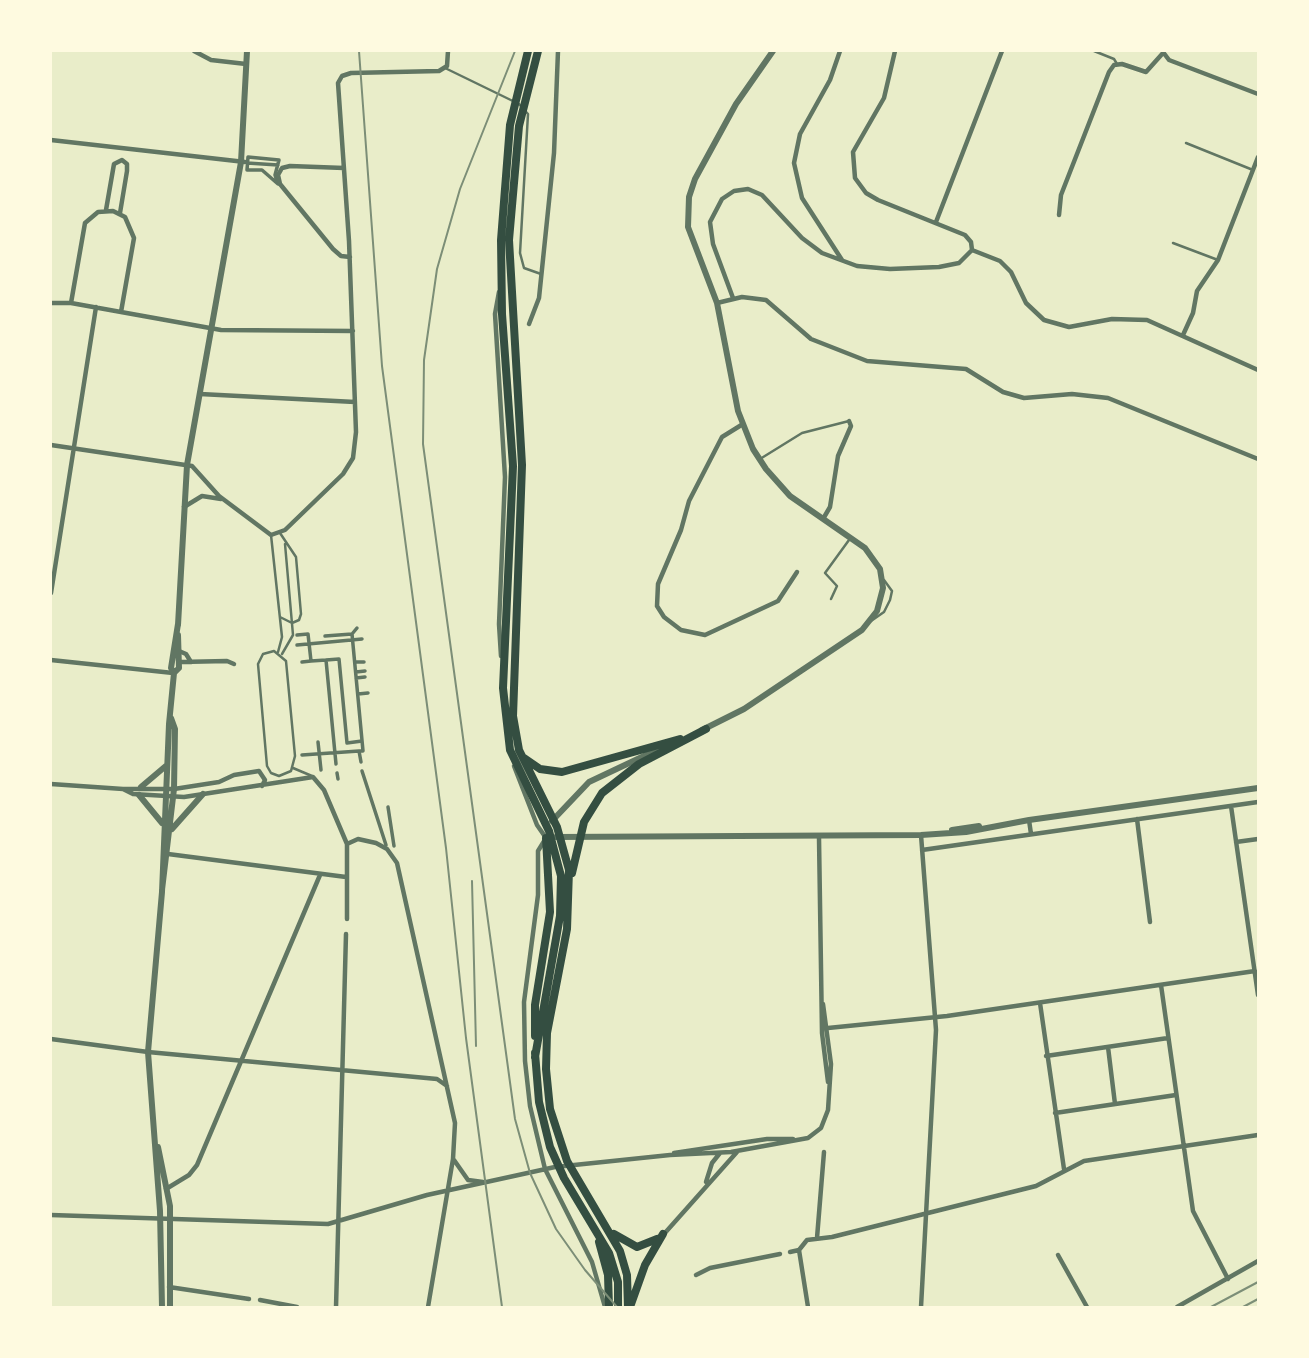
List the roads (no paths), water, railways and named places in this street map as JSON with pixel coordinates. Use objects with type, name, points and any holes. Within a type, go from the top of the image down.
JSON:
[{"type":"highway","points":[[528,51],[503,192],[501,284],[518,504],[503,688],[506,734],[513,760],[554,842],[561,888],[557,934],[535,1057]]},
{"type":"highway","points":[[523,84],[538,51]]},
{"type":"highway","points":[[517,116],[509,240],[518,504],[512,690],[515,733],[521,756],[559,834],[570,883]]},
{"type":"highway","points":[[629,1307],[627,1275],[620,1251],[574,1175],[562,1149],[546,1083],[547,1033],[567,929],[570,883],[584,822],[606,789],[639,764],[706,729]]},
{"type":"highway","points":[[521,756],[536,767],[548,771],[582,767],[680,739]]},
{"type":"highway","points":[[546,838],[550,912],[535,1005],[535,1057],[539,1102],[550,1147],[564,1178],[594,1226],[617,1273],[618,1307]]},
{"type":"highway","points":[[594,1226],[607,1268],[607,1307]]},
{"type":"highway","points":[[609,1229],[630,1245],[650,1244],[663,1234]]},
{"type":"highway","points":[[629,1307],[642,1271],[663,1234]]},
{"type":"street","points":[[194,51],[211,61],[246,64]]},
{"type":"street","points":[[162,892],[170,716],[174,673],[180,662],[178,624],[187,465],[243,162],[247,51]]},
{"type":"street","points":[[51,445],[195,468],[224,500],[271,535],[280,533],[349,467],[355,446],[353,331],[337,89],[342,76],[351,73],[442,70],[448,51]]},
{"type":"street","points":[[529,324],[536,311],[554,153],[558,51]]},
{"type":"street","points":[[607,1307],[592,1262],[545,1169],[530,1106],[524,1021],[528,964],[538,895],[538,852],[561,809],[589,782],[744,709],[871,621],[882,600],[882,578],[874,558],[852,538],[790,496],[759,459],[743,424],[717,303],[692,242],[687,214],[690,197],[719,133],[773,51]]},
{"type":"street","points":[[840,51],[830,79],[800,134],[794,163],[802,198],[838,249],[842,261]]},
{"type":"street","points":[[895,51],[884,98],[853,152],[852,170],[859,186],[866,193],[965,235],[971,242],[972,250]]},
{"type":"street","points":[[936,222],[1002,51]]},
{"type":"street","points":[[1059,215],[1061,195],[1109,72],[1117,64],[1146,72],[1163,52],[1169,60],[1258,93]]},
{"type":"street","points":[[51,140],[257,164],[344,168]]},
{"type":"street","points":[[248,157],[279,160],[275,178],[278,184],[262,170],[247,170],[248,157]]},
{"type":"street","points":[[1183,335],[1202,281],[1218,260],[1258,158]]},
{"type":"street","points":[[106,211],[114,164],[122,160],[127,164],[127,171],[120,213]]},
{"type":"street","points":[[257,164],[275,178],[339,255],[350,257]]},
{"type":"street","points":[[280,184],[279,171],[290,166]]},
{"type":"street","points":[[733,298],[713,244],[710,222],[722,199],[734,191],[748,189],[762,195],[802,238],[822,253],[842,261],[890,269],[939,267],[959,263],[972,250]]},
{"type":"street","points":[[71,303],[85,223],[90,216],[106,211],[120,213],[130,223],[134,238],[121,312]]},
{"type":"street","points":[[972,250],[1000,261],[1011,272],[1026,303],[1044,320],[1069,327],[1112,318],[1147,320],[1258,370]]},
{"type":"street","points":[[501,284],[495,314],[505,477],[499,624],[505,712],[511,759],[537,825],[546,838]]},
{"type":"street","points":[[717,303],[733,298],[766,300],[811,340],[840,353],[892,366],[966,369],[1003,392],[1024,398],[1072,394],[1108,398],[1258,459]]},
{"type":"street","points":[[51,303],[96,307],[211,329],[353,331]]},
{"type":"street","points":[[51,593],[96,307]]},
{"type":"street","points":[[199,394],[355,402]]},
{"type":"street","points":[[823,519],[831,507],[837,460],[851,426],[849,421]]},
{"type":"street","points":[[743,424],[722,437],[689,501],[681,530],[658,584],[657,606],[664,617],[681,630],[705,635],[778,601],[797,572]]},
{"type":"street","points":[[184,507],[202,496],[224,500]]},
{"type":"street","points":[[174,673],[171,668],[178,624]]},
{"type":"street","points":[[302,755],[363,751],[362,715],[352,640],[352,634],[357,628]]},
{"type":"street","points":[[297,635],[308,634],[311,661]]},
{"type":"street","points":[[297,645],[352,634]]},
{"type":"street","points":[[326,638],[362,639]]},
{"type":"street","points":[[179,651],[186,654],[191,663]]},
{"type":"street","points":[[302,662],[339,659],[346,743],[362,741]]},
{"type":"street","points":[[51,660],[174,673]]},
{"type":"street","points":[[326,660],[324,673],[329,726],[336,764]]},
{"type":"street","points":[[180,662],[227,661],[234,664]]},
{"type":"street","points":[[355,662],[364,662]]},
{"type":"street","points":[[355,672],[365,671]]},
{"type":"street","points":[[356,678],[365,677]]},
{"type":"street","points":[[358,694],[368,693]]},
{"type":"street","points":[[162,1307],[156,1142],[148,1052],[174,793],[175,729],[170,716]]},
{"type":"street","points":[[318,742],[321,770]]},
{"type":"street","points":[[359,751],[361,762]]},
{"type":"street","points":[[140,791],[167,765]]},
{"type":"street","points":[[174,793],[219,782],[234,775],[259,771],[265,780],[262,786]]},
{"type":"street","points":[[362,771],[386,845]]},
{"type":"street","points":[[337,773],[338,779]]},
{"type":"street","points":[[51,784],[203,794],[313,777],[322,788],[347,844],[347,919]]},
{"type":"street","points":[[546,838],[819,838],[966,832],[988,826],[1258,788]]},
{"type":"street","points":[[140,791],[163,825]]},
{"type":"street","points":[[171,831],[203,794]]},
{"type":"street","points":[[922,850],[1258,802]]},
{"type":"street","points":[[1231,806],[1258,995]]},
{"type":"street","points":[[388,807],[394,846]]},
{"type":"street","points":[[561,809],[559,823],[563,836]]},
{"type":"street","points":[[1137,819],[1150,922]]},
{"type":"street","points":[[1028,820],[1031,834]]},
{"type":"street","points":[[384,834],[392,832]]},
{"type":"street","points":[[921,835],[935,1017],[936,1066],[921,1307]]},
{"type":"street","points":[[819,838],[822,1033],[829,1084]]},
{"type":"street","points":[[1236,842],[1258,839]]},
{"type":"street","points":[[347,844],[355,840],[372,841],[387,849],[399,868],[456,1130],[428,1307]]},
{"type":"street","points":[[168,854],[346,877]]},
{"type":"street","points":[[166,1189],[189,1175],[197,1165],[320,875]]},
{"type":"street","points":[[336,1307],[346,934]]},
{"type":"street","points":[[1249,937],[1258,936]]},
{"type":"street","points":[[822,1033],[828,1028],[1040,1003],[1255,971]]},
{"type":"street","points":[[1161,985],[1195,1218],[1228,1279]]},
{"type":"street","points":[[1040,1003],[1064,1169]]},
{"type":"street","points":[[670,1155],[717,1155],[737,1152],[811,1136],[823,1125],[828,1110],[829,1084],[828,1028],[823,1004]]},
{"type":"street","points":[[1046,1056],[1168,1038]]},
{"type":"street","points":[[51,1039],[148,1052],[439,1079],[447,1086]]},
{"type":"street","points":[[1108,1046],[1115,1104]]},
{"type":"street","points":[[1055,1113],[1176,1095]]},
{"type":"street","points":[[808,1307],[799,1250],[803,1243],[1036,1186],[1064,1169],[1084,1161],[1258,1136]]},
{"type":"street","points":[[51,1215],[324,1225],[448,1191],[545,1169],[670,1155],[777,1138],[800,1139]]},
{"type":"street","points":[[156,1142],[170,1219],[170,1307]]},
{"type":"street","points":[[704,1185],[717,1155],[729,1146]]},
{"type":"street","points":[[707,1149],[717,1155],[719,1163],[716,1174]]},
{"type":"street","points":[[663,1234],[704,1185],[737,1152]]},
{"type":"street","points":[[817,1238],[824,1152]]},
{"type":"street","points":[[693,1154],[705,1158],[711,1165]]},
{"type":"street","points":[[453,1159],[468,1180],[492,1182]]},
{"type":"street","points":[[790,1252],[799,1250]]},
{"type":"street","points":[[696,1275],[710,1268],[780,1254]]},
{"type":"street","points":[[1058,1255],[1087,1307]]},
{"type":"street","points":[[1177,1307],[1258,1261]]},
{"type":"street","points":[[169,1287],[249,1299]]},
{"type":"street","points":[[260,1300],[297,1307]]},
{"type":"lane","points":[[1094,51],[1114,59],[1117,64]]},
{"type":"lane","points":[[442,70],[513,100],[528,114],[520,253],[524,268],[541,274]]},
{"type":"lane","points":[[1185,144],[1253,170]]},
{"type":"lane","points":[[1173,243],[1218,260]]},
{"type":"lane","points":[[759,459],[779,444],[802,433],[849,421]]},
{"type":"lane","points":[[279,615],[285,622],[292,623],[299,620],[301,614],[296,557],[280,533]]},
{"type":"lane","points":[[271,535],[282,636],[280,653],[286,664],[293,768],[287,774],[275,775],[268,769],[258,659],[266,652],[280,653],[291,642],[292,623],[285,544]]},
{"type":"lane","points":[[831,599],[837,586],[825,573],[852,538]]},
{"type":"lane","points":[[293,768],[313,777]]},
{"type":"lane","points":[[259,771],[268,769]]},
{"type":"lane","points":[[271,785],[275,775]]},
{"type":"railway","points":[[359,51],[382,366],[446,848],[466,1038],[502,1307]]},
{"type":"railway","points":[[515,51],[460,189],[437,269],[424,360],[423,444],[515,1119],[530,1173],[556,1229],[585,1270],[617,1307]]},
{"type":"railway","points":[[472,881],[476,1046]]},
{"type":"railway","points":[[1211,1307],[1258,1282]]},
{"type":"railway","points":[[1243,1307],[1258,1299]]}]
